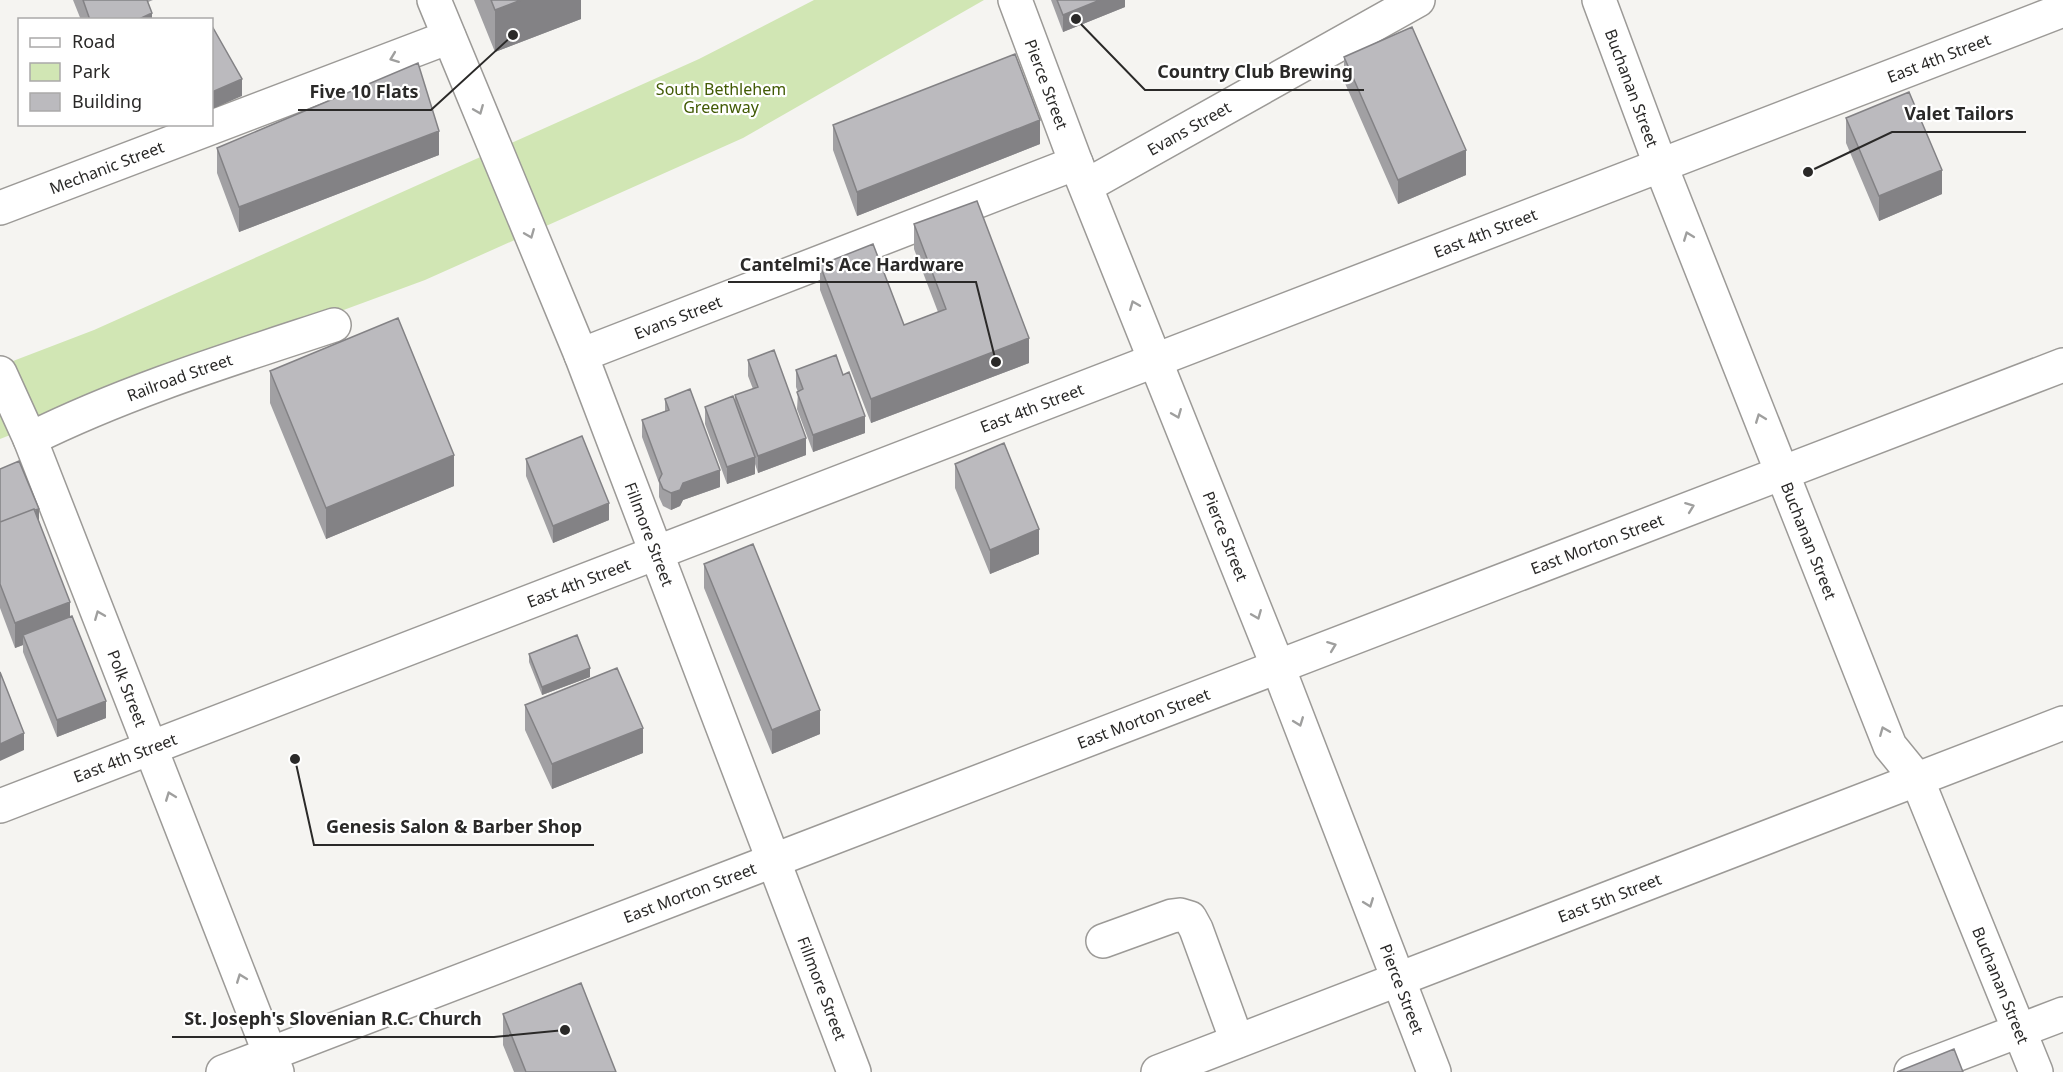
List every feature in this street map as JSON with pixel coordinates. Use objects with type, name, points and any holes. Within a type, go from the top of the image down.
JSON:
[{"type":"street","name":"Fillmore Street","points":[[434,0],[581,355],[854,1072]]},
{"type":"street","name":"Pierce Street","points":[[1015,0],[1081,174],[1278,667],[1434,1072]]},
{"type":"street","name":"Evans Street","points":[[581,355],[1081,174],[1418,0]]},
{"type":"street","name":"Buchanan Street","points":[[1599,0],[1660,164],[1890,746],[1917,779],[2036,1072]]},
{"type":"street","name":"East 4th Street","points":[[0,806],[2063,10]]},
{"type":"street","name":"Mechanic Street","points":[[0,208],[449,37]]},
{"type":"street","name":"Railroad Street","points":[[30,439],[77,416],[132,394],[334,325]]},
{"type":"street","name":"East Morton Street","points":[[223,1072],[273,1063],[773,860],[2063,365]]},
{"type":"street","name":"Polk Street","points":[[0,373],[30,439],[273,1063]]},
{"type":"street","name":"East 5th Street","points":[[1158,1072],[2063,723]]},
{"type":"street","points":[[1103,942],[1172,916],[1180,915],[1190,918],[1238,1041]]},
{"type":"street","points":[[1911,1072],[2063,1014]]},
{"type":"green space","name":"South Bethlehem Greenway","points":[[814,0],[984,0],[743,138],[425,280],[107,397],[0,439],[0,366],[94,330],[699,59]]},
{"type":"building","points":[[83,0],[147,0],[152,13],[141,18],[89,18]]},
{"type":"building","points":[[491,0],[521,0],[495,10]]},
{"type":"building","points":[[1057,0],[1100,0],[1063,15]]},
{"type":"building","points":[[1412,27],[1466,150],[1398,180],[1344,57]]},
{"type":"building","points":[[213,28],[242,79],[213,92]]},
{"type":"building","points":[[1015,54],[1040,120],[857,192],[833,125]]},
{"type":"building","points":[[418,63],[439,131],[239,207],[217,148]]},
{"type":"building","points":[[1909,92],[1942,170],[1879,196],[1846,118]]},
{"type":"building","points":[[977,201],[1029,338],[871,399],[820,265],[873,244],[904,325],[946,309],[914,224]]},
{"type":"building","points":[[398,318],[454,455],[326,508],[270,371]]},
{"type":"building","points":[[774,350],[806,438],[758,456],[735,395],[758,387],[748,360]]},
{"type":"building","points":[[836,355],[843,375],[849,372],[865,416],[813,435],[797,392],[803,389],[796,370]]},
{"type":"building","points":[[690,389],[720,470],[683,483],[680,490],[671,493],[663,489],[659,480],[662,474],[642,420],[669,410],[665,399]]},
{"type":"building","points":[[733,396],[755,457],[727,467],[705,407]]},
{"type":"building","points":[[582,436],[609,503],[553,526],[526,459]]},
{"type":"building","points":[[1004,443],[1039,529],[990,550],[955,464]]},
{"type":"building","points":[[19,461],[39,509],[0,522],[0,469]]},
{"type":"building","points":[[34,509],[70,602],[15,623],[0,584],[0,522]]},
{"type":"building","points":[[753,544],[820,710],[772,730],[704,564]]},
{"type":"building","points":[[72,616],[106,701],[57,720],[23,635]]},
{"type":"building","points":[[577,635],[590,668],[542,687],[529,654]]},
{"type":"building","points":[[617,668],[643,728],[552,764],[525,705]]},
{"type":"building","points":[[0,672],[24,733],[0,744]]},
{"type":"building","points":[[581,983],[616,1072],[526,1072],[503,1014]]},
{"type":"building","points":[[1954,1049],[1963,1072],[1897,1072]]},
{"type":"place","name":"Country Club Brewing","points":[[1076,19]]},
{"type":"place","name":"Five 10 Flats","points":[[513,35]]},
{"type":"place","name":"Valet Tailors","points":[[1808,172]]},
{"type":"place","name":"Cantelmi's Ace Hardware","points":[[996,362]]},
{"type":"place","name":"Genesis Salon & Barber Shop","points":[[295,759]]},
{"type":"place","name":"St. Joseph's Slovenian R.C. Church","points":[[565,1030]]}]
